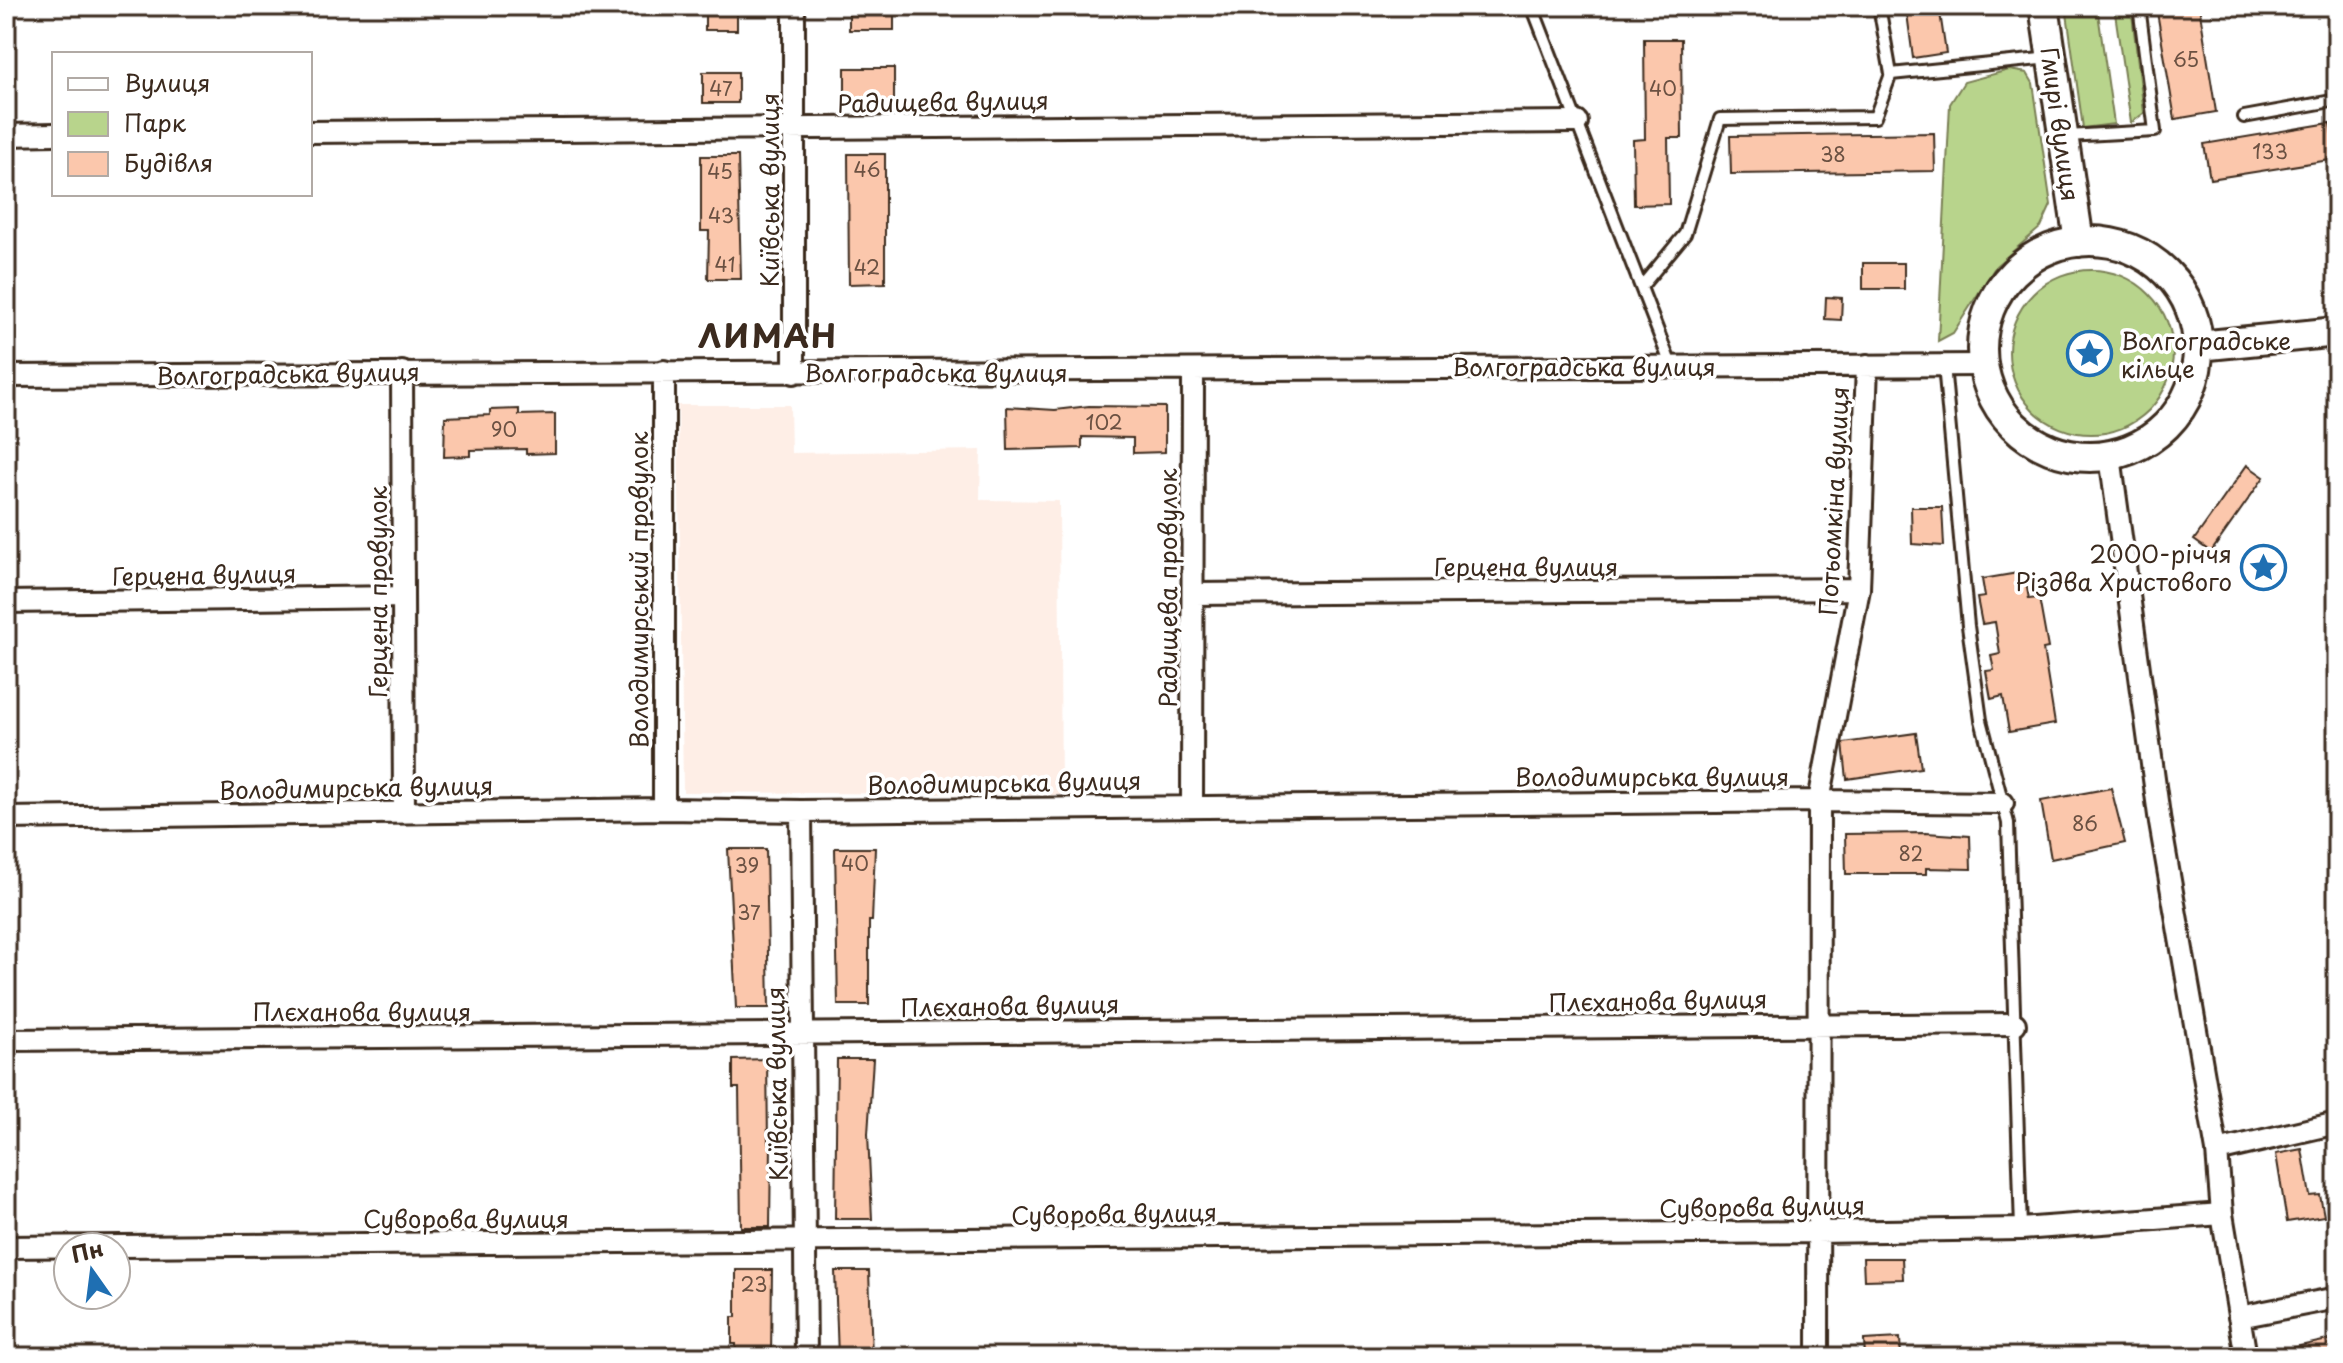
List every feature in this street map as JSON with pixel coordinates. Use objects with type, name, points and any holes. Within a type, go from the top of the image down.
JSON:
[{"type":"street","name":"Київська вулиця","points":[[794,6],[794,373]]},
{"type":"street","name":"Гмирі вулиця","points":[[2044,6],[2079,242]]},
{"type":"street","name":"Радищева вулиця","points":[[312,132],[1577,122]]},
{"type":"street","points":[[6,135],[52,134]]},
{"type":"street","points":[[2079,242],[2115,243],[2148,257],[2175,281],[2192,312],[2199,346],[2194,380],[2182,407],[2163,430],[2138,447],[2110,456],[2079,458],[2048,450],[2021,434],[2000,412],[1986,384],[1980,348],[1987,312],[1999,288],[2017,268],[2039,253],[2079,242]]},
{"type":"street","points":[[2199,346],[2337,332]]},
{"type":"street","name":"Потьомкіна вулиця","points":[[1818,1357],[1819,801],[1859,589],[1867,365]]},
{"type":"street","name":"Волгоградська вулиця","points":[[6,376],[1983,365]]},
{"type":"street","name":"Радищева провулок","points":[[1192,806],[1193,370]]},
{"type":"street","name":"Володимирський провулок","points":[[664,371],[664,809]]},
{"type":"street","name":"Герцена провулок","points":[[402,372],[404,811]]},
{"type":"street","points":[[2110,456],[2160,823],[2217,1151],[2222,1214],[2246,1357]]},
{"type":"street","name":"Герцена вулиця","points":[[1194,594],[1859,589]]},
{"type":"street","name":"Герцена вулиця","points":[[6,602],[402,597]]},
{"type":"street","name":"Володимирська вулиця","points":[[6,818],[664,809],[801,811],[1819,801],[2003,803]]},
{"type":"street","name":"Київська вулиця","points":[[801,811],[806,1357]]},
{"type":"street","name":"Плєханова вулиця","points":[[6,1040],[2015,1024]]},
{"type":"street","points":[[2217,1151],[2337,1123]]},
{"type":"street","name":"Суворова вулиця","points":[[6,1247],[2021,1229],[2222,1214]]},
{"type":"street","points":[[2239,1317],[2337,1298]]},
{"type":"lane","points":[[1532,6],[1671,365]]},
{"type":"lane","points":[[1641,287],[1685,234],[1720,119],[1875,117],[1891,74],[1879,6]]},
{"type":"lane","points":[[2063,136],[2155,131],[2139,6]]},
{"type":"lane","points":[[1891,74],[2052,58]]},
{"type":"lane","points":[[2244,117],[2337,100]]},
{"type":"lane","points":[[1944,365],[1968,626],[1981,720],[2008,823],[2021,1229]]},
{"type":"shaded area","points":[[678,405],[790,405],[791,453],[981,450],[980,500],[1059,501],[1061,795],[683,792]]},
{"type":"green space","points":[[2066,6],[2097,6],[2114,124],[2083,128]]},
{"type":"green space","points":[[2114,6],[2131,6],[2144,113],[2131,123]]},
{"type":"green space","points":[[2009,70],[2027,73],[2033,83],[2051,205],[2041,227],[1996,266],[1953,333],[1938,341],[1950,104],[1964,82]]},
{"type":"green space","points":[[2091,270],[2123,276],[2149,294],[2167,320],[2173,352],[2167,384],[2149,410],[2123,428],[2091,434],[2059,428],[2033,410],[2015,384],[2009,352],[2015,320],[2033,294],[2059,276]]},
{"type":"building","points":[[705,6],[737,7],[737,30],[705,30]]},
{"type":"building","points":[[849,6],[894,6],[894,30],[849,30]]},
{"type":"building","points":[[1906,6],[1939,6],[1946,53],[1913,58]]},
{"type":"building","points":[[2156,6],[2199,6],[2216,112],[2175,119]]},
{"type":"building","points":[[1644,39],[1681,39],[1682,138],[1668,138],[1669,204],[1634,205],[1633,140],[1645,139]]},
{"type":"building","points":[[845,68],[894,68],[894,102],[845,102]]},
{"type":"building","points":[[703,72],[738,72],[738,103],[703,103]]},
{"type":"building","points":[[2330,123],[2336,159],[2210,179],[2204,144]]},
{"type":"building","points":[[1934,133],[1935,171],[1731,174],[1730,136]]},
{"type":"building","points":[[848,154],[885,154],[885,283],[849,284]]},
{"type":"building","points":[[701,156],[738,156],[741,279],[708,279],[709,231],[701,231]]},
{"type":"building","points":[[1863,263],[1904,263],[1904,289],[1863,289]]},
{"type":"building","points":[[1826,297],[1842,298],[1841,320],[1825,319]]},
{"type":"building","points":[[1089,406],[1165,407],[1165,452],[1133,453],[1133,438],[1082,437],[1082,448],[1008,450],[1007,407],[1055,410]]},
{"type":"building","points":[[519,409],[519,415],[555,414],[555,453],[526,454],[526,449],[470,450],[470,456],[444,457],[445,417],[490,415],[490,410]]},
{"type":"building","points":[[2247,465],[2264,477],[2211,552],[2194,540]]},
{"type":"building","points":[[1911,507],[1942,507],[1944,546],[1912,544]]},
{"type":"building","points":[[2024,572],[2029,599],[2039,598],[2048,648],[2043,649],[2055,724],[2009,732],[2003,696],[1991,699],[1986,671],[1994,670],[1991,656],[2000,654],[1995,622],[1982,624],[1977,598],[1985,597],[1982,579]]},
{"type":"building","points":[[1916,733],[1921,768],[1847,779],[1843,743]]},
{"type":"building","points":[[2111,788],[2125,843],[2051,859],[2041,801]]},
{"type":"building","points":[[1845,834],[1970,836],[1971,869],[1926,868],[1926,874],[1846,874]]},
{"type":"building","points":[[835,848],[875,848],[872,921],[869,921],[869,1005],[838,1005]]},
{"type":"building","points":[[728,849],[766,849],[769,1008],[736,1008]]},
{"type":"building","points":[[767,1059],[768,1143],[771,1143],[770,1227],[741,1227],[739,1088],[733,1088],[733,1060]]},
{"type":"building","points":[[837,1059],[873,1059],[868,1134],[872,1219],[835,1219]]},
{"type":"building","points":[[2302,1149],[2310,1196],[2320,1195],[2324,1216],[2287,1222],[2276,1154]]},
{"type":"building","points":[[1863,1258],[1902,1258],[1903,1279],[1864,1280]]},
{"type":"building","points":[[736,1270],[772,1270],[771,1357],[736,1357],[736,1344],[732,1344],[732,1317],[736,1317]]},
{"type":"building","points":[[835,1271],[869,1271],[872,1357],[838,1357]]},
{"type":"building","points":[[1900,1338],[1901,1357],[1865,1357],[1864,1340]]},
{"type":"building","points":[[2337,1338],[2337,1357],[2282,1357],[2281,1350]]},
{"type":"place","name":"Волгоградське кільце","points":[[2090,354]]},
{"type":"place","name":"2000-річчя Різдва Христового","points":[[2263,567]]},
{"type":"district","name":"ЛИМАН","points":[[768,335]]}]
